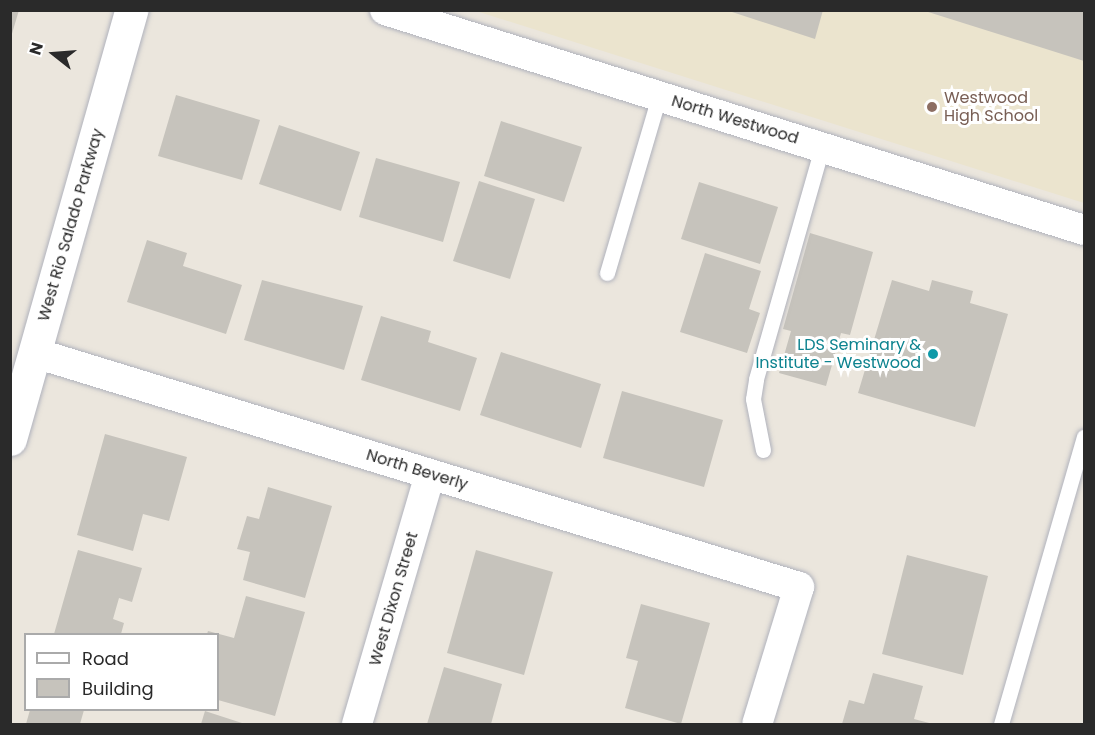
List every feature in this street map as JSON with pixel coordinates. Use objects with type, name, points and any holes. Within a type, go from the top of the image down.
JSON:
[{"type":"main road","name":"West Rio Salado Parkway","points":[[10,439],[131,10]]},
{"type":"street","name":"North Westwood","points":[[385,10],[1084,230]]},
{"type":"street","name":"North Beverly","points":[[35,353],[799,588],[757,724]]},
{"type":"street","name":"West Dixon Street","points":[[357,724],[430,474]]},
{"type":"lane","points":[[607,273],[659,96]]},
{"type":"lane","points":[[763,450],[753,399],[756,378],[822,147]]},
{"type":"lane","points":[[1001,724],[1084,437]]},
{"type":"shaded area","name":"Westwood High School","points":[[476,11],[1084,11],[1084,203]]},
{"type":"building","points":[[10,10],[19,10],[11,37],[10,37]]},
{"type":"building","points":[[726,10],[823,10],[815,39]]},
{"type":"building","points":[[1084,10],[1084,61],[925,11]]},
{"type":"building","points":[[176,95],[260,120],[242,180],[158,156]]},
{"type":"building","points":[[501,121],[582,147],[564,202],[484,176]]},
{"type":"building","points":[[279,125],[360,152],[341,211],[259,184]]},
{"type":"building","points":[[376,158],[460,182],[443,242],[359,217]]},
{"type":"building","points":[[479,181],[535,199],[510,279],[453,261]]},
{"type":"building","points":[[699,182],[778,207],[760,264],[681,239]]},
{"type":"building","points":[[810,233],[873,252],[850,335],[841,333],[826,386],[779,373],[791,331],[783,329]]},
{"type":"building","points":[[147,240],[187,253],[183,266],[242,285],[226,334],[127,302]]},
{"type":"building","points":[[705,253],[761,271],[749,309],[760,313],[747,353],[680,332]]},
{"type":"building","points":[[262,280],[363,306],[344,370],[244,340]]},
{"type":"building","name":"LDS Seminary & Institute - Westwood","points":[[892,280],[929,291],[932,280],[973,291],[970,303],[1008,314],[975,427],[858,393]]},
{"type":"building","points":[[381,316],[431,331],[428,342],[477,358],[460,411],[361,380]]},
{"type":"building","points":[[501,352],[601,384],[581,448],[480,415]]},
{"type":"building","points":[[622,391],[723,420],[704,487],[603,458]]},
{"type":"building","points":[[105,434],[187,457],[169,521],[143,514],[133,551],[77,535]]},
{"type":"building","points":[[268,487],[332,506],[305,598],[243,580],[250,552],[237,549],[247,516],[259,519]]},
{"type":"building","points":[[78,550],[142,568],[132,602],[119,598],[113,619],[124,623],[121,633],[54,633]]},
{"type":"building","points":[[476,550],[553,572],[524,675],[447,653]]},
{"type":"building","points":[[907,555],[988,576],[963,675],[882,654]]},
{"type":"building","points":[[246,596],[305,612],[275,716],[219,700],[219,634],[234,638]]},
{"type":"building","points":[[641,604],[710,623],[681,724],[625,708],[638,661],[626,658]]},
{"type":"building","points":[[444,667],[502,684],[491,724],[427,724]]},
{"type":"building","points":[[873,673],[923,686],[914,719],[933,724],[842,724],[849,700],[864,704]]},
{"type":"building","points":[[30,711],[84,711],[80,724],[26,724]]},
{"type":"building","points":[[205,711],[245,724],[201,724]]},
{"type":"place","name":"Westwood High School","points":[[932,107]]},
{"type":"place","name":"LDS Seminary & Institute - Westwood","points":[[933,354]]}]
